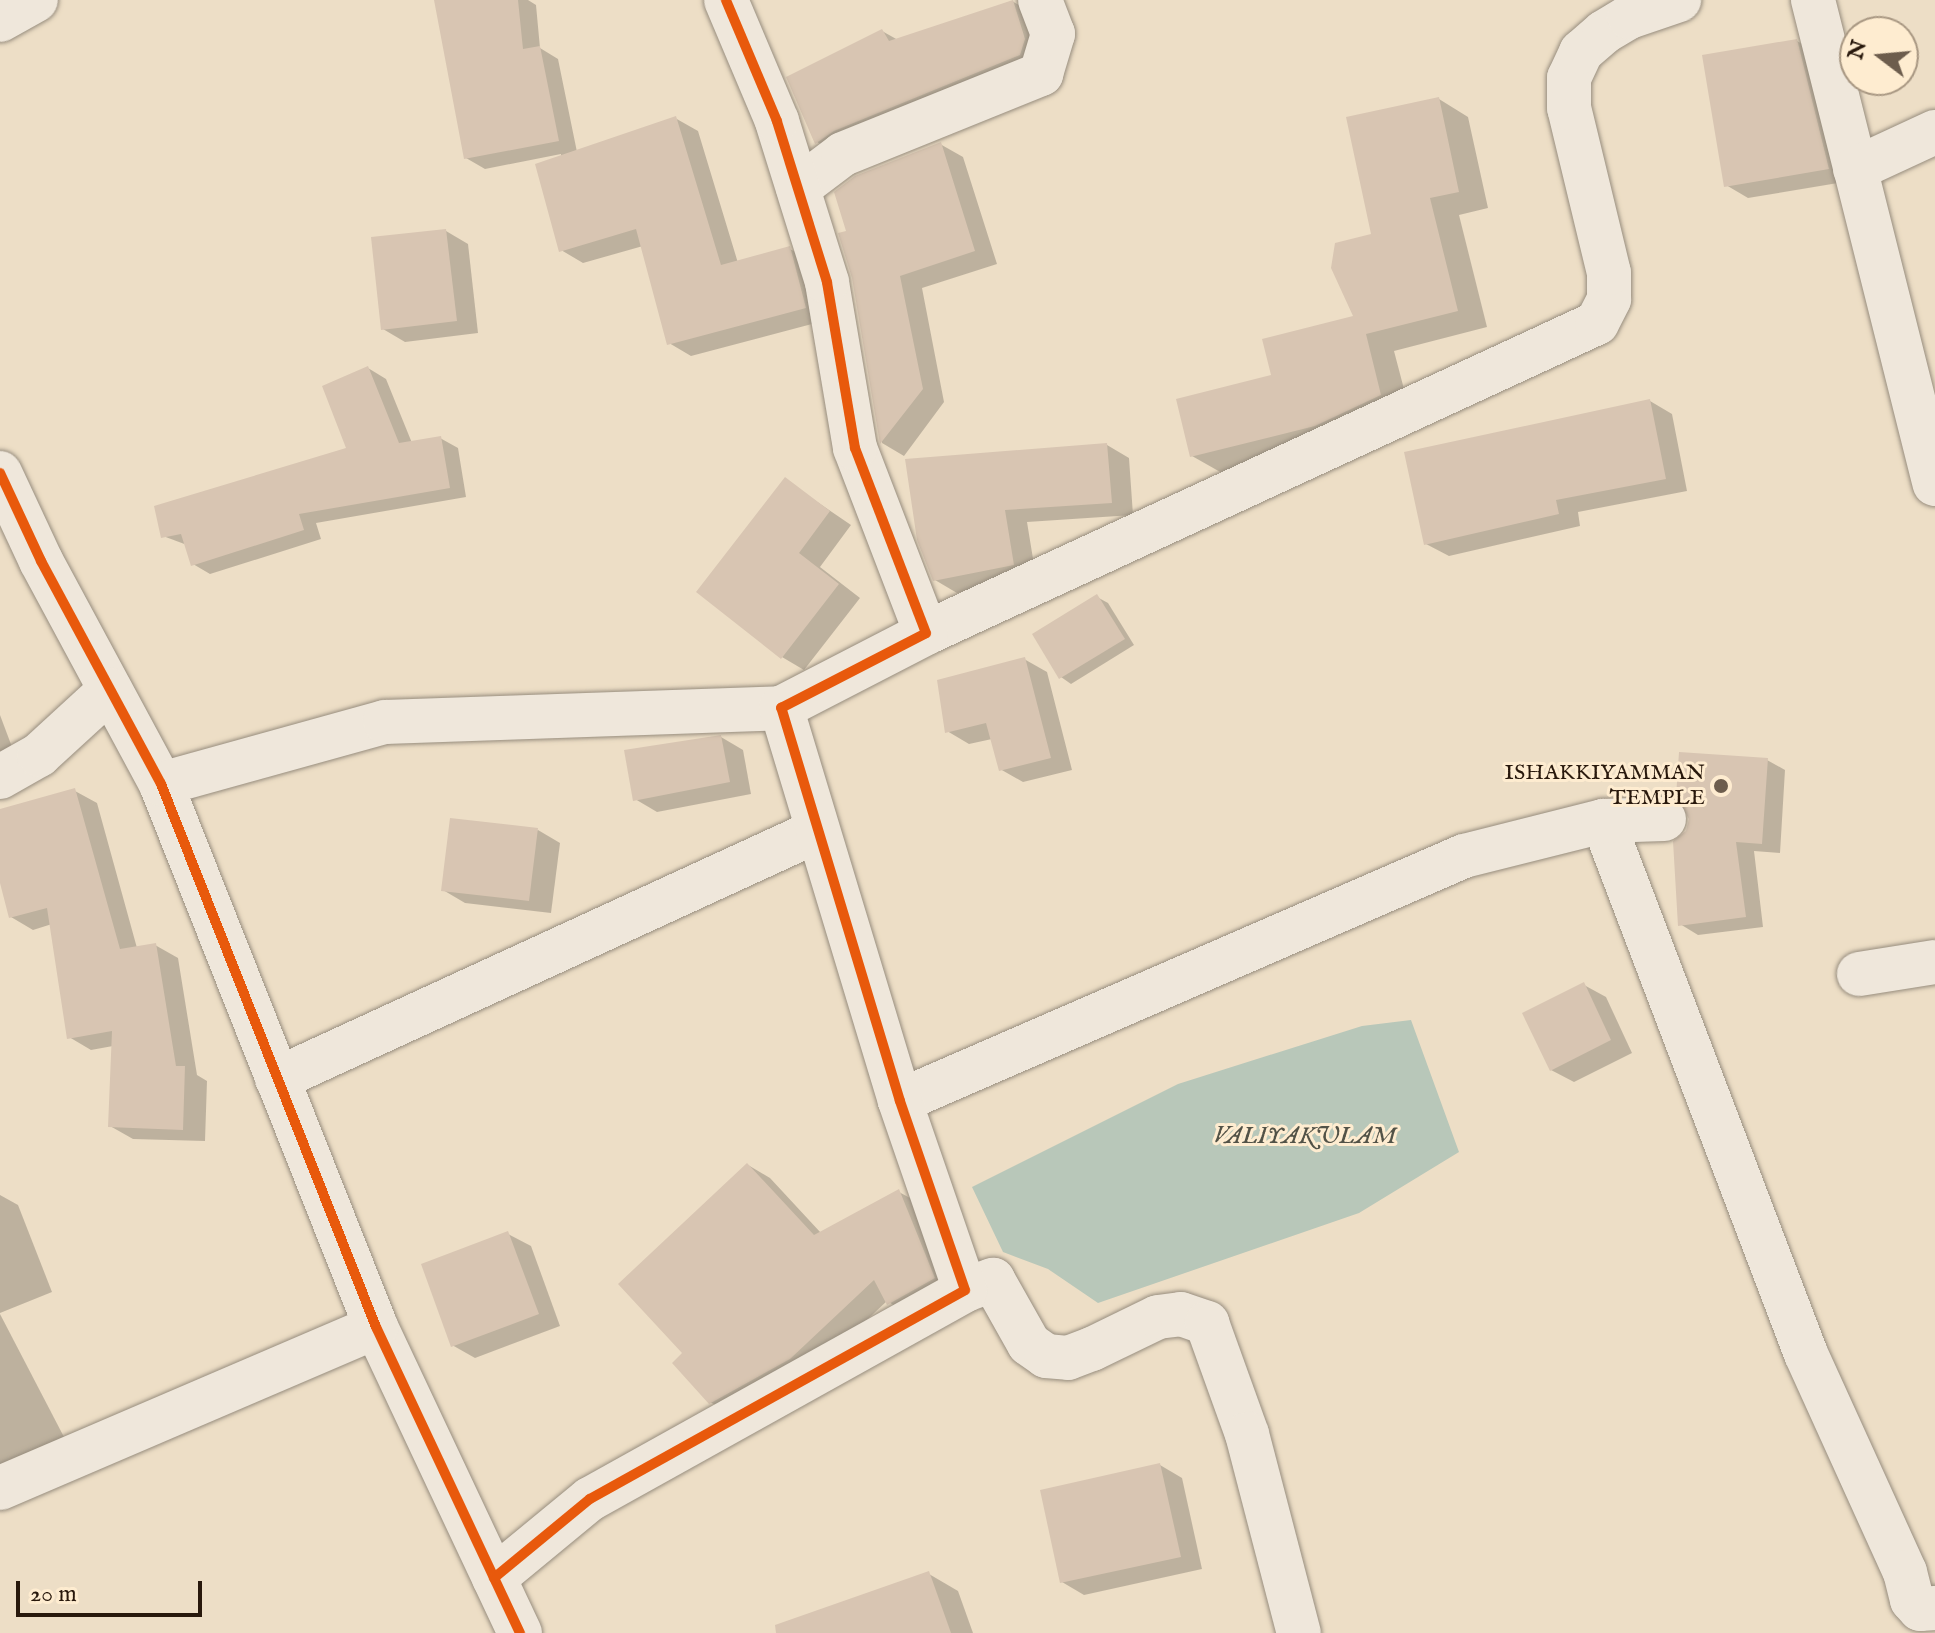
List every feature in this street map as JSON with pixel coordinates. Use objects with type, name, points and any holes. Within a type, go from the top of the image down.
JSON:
[{"type":"street","points":[[0,20],[36,0]]},
{"type":"street","points":[[726,0],[777,121],[827,282],[855,448],[926,633]]},
{"type":"street","points":[[798,188],[843,154],[1041,74],[1053,34],[1040,0]]},
{"type":"street","points":[[161,784],[385,722],[781,708],[926,633],[1597,323],[1609,299],[1609,273],[1569,108],[1569,78],[1581,52],[1604,32],[1629,17],[1679,0]]},
{"type":"street","points":[[1813,0],[1935,484]]},
{"type":"street","points":[[1855,169],[1935,132]]},
{"type":"street","points":[[0,473],[161,784],[376,1327],[520,1633]]},
{"type":"street","points":[[0,777],[39,755],[110,690]]},
{"type":"street","points":[[781,708],[900,1101],[965,1290]]},
{"type":"street","points":[[900,1101],[1464,856],[1603,821],[1664,819]]},
{"type":"street","points":[[1603,821],[1806,1354],[1905,1572],[1912,1600],[1920,1609],[1934,1612]]},
{"type":"street","points":[[277,1079],[817,831]]},
{"type":"street","points":[[1859,974],[1935,962]]},
{"type":"street","points":[[494,1578],[590,1499],[965,1290],[993,1280],[1029,1344],[1046,1356],[1080,1354],[1158,1317],[1181,1314],[1207,1323],[1247,1434],[1299,1633]]},
{"type":"street","points":[[0,1488],[376,1327]]},
{"type":"water","name":"VALIYAKULAM","points":[[1411,1020],[1459,1152],[1359,1213],[1098,1303],[1048,1269],[1003,1252],[972,1187],[1178,1084],[1362,1026]]},
{"type":"building","points":[[434,0],[518,0],[523,49],[540,46],[559,141],[464,159]]},
{"type":"building","points":[[1013,0],[1025,39],[1020,55],[834,131],[815,144],[786,77],[882,29],[889,41]]},
{"type":"building","points":[[1797,39],[1829,169],[1724,187],[1702,55]]},
{"type":"building","points":[[1439,97],[1459,192],[1430,198],[1458,311],[1366,334],[1381,395],[1315,426],[1190,457],[1176,399],[1271,375],[1262,339],[1353,316],[1331,268],[1335,243],[1371,234],[1346,117]]},
{"type":"building","points":[[676,116],[721,265],[790,246],[806,308],[667,345],[636,229],[559,252],[535,164]]},
{"type":"building","points":[[941,142],[975,251],[900,276],[923,389],[880,444],[852,278],[838,233],[846,231],[834,192],[855,176]]},
{"type":"building","points":[[446,229],[457,321],[381,330],[371,237]]},
{"type":"building","points":[[368,366],[399,443],[441,436],[450,488],[299,514],[304,530],[191,566],[181,534],[161,538],[154,506],[346,448],[322,386]]},
{"type":"building","points":[[1650,399],[1666,479],[1556,500],[1559,514],[1424,545],[1404,452]]},
{"type":"building","points":[[1107,443],[1112,503],[1005,510],[1014,565],[933,581],[917,540],[905,459]]},
{"type":"building","points":[[785,477],[830,511],[799,553],[839,584],[781,659],[696,592]]},
{"type":"building","points":[[1097,594],[1125,639],[1059,679],[1032,634]]},
{"type":"building","points":[[1025,657],[1051,758],[999,771],[986,723],[945,733],[937,680]]},
{"type":"building","points":[[721,735],[730,782],[633,801],[624,750]]},
{"type":"building","points":[[1679,752],[1768,758],[1762,844],[1736,842],[1746,917],[1678,926],[1673,841],[1686,831],[1689,819],[1676,797]]},
{"type":"building","points":[[75,788],[120,949],[156,943],[176,1066],[185,1066],[183,1130],[108,1127],[112,1031],[67,1039],[47,908],[9,918],[0,883],[0,809]]},
{"type":"building","points":[[450,818],[538,828],[529,901],[441,891]]},
{"type":"building","points":[[1584,982],[1611,1040],[1550,1071],[1522,1013]]},
{"type":"building","points":[[747,1163],[814,1235],[899,1189],[935,1278],[887,1305],[874,1280],[790,1359],[709,1404],[672,1363],[682,1353],[618,1284]]},
{"type":"building","points":[[508,1231],[539,1314],[451,1347],[421,1264]]},
{"type":"building","points":[[1160,1463],[1181,1557],[1060,1583],[1040,1490]]},
{"type":"building","points":[[929,1571],[951,1633],[776,1633],[775,1625]]},
{"type":"cycle path","points":[[494,1578],[590,1499],[965,1290],[900,1101],[781,708],[926,633],[855,448],[827,282],[777,121],[726,0]]},
{"type":"cycle path","points":[[0,473],[41,561],[161,784],[376,1327],[520,1633]]},
{"type":"place","name":"ISHAKKIYAMMAN TEMPLE","points":[[1721,786]]}]
